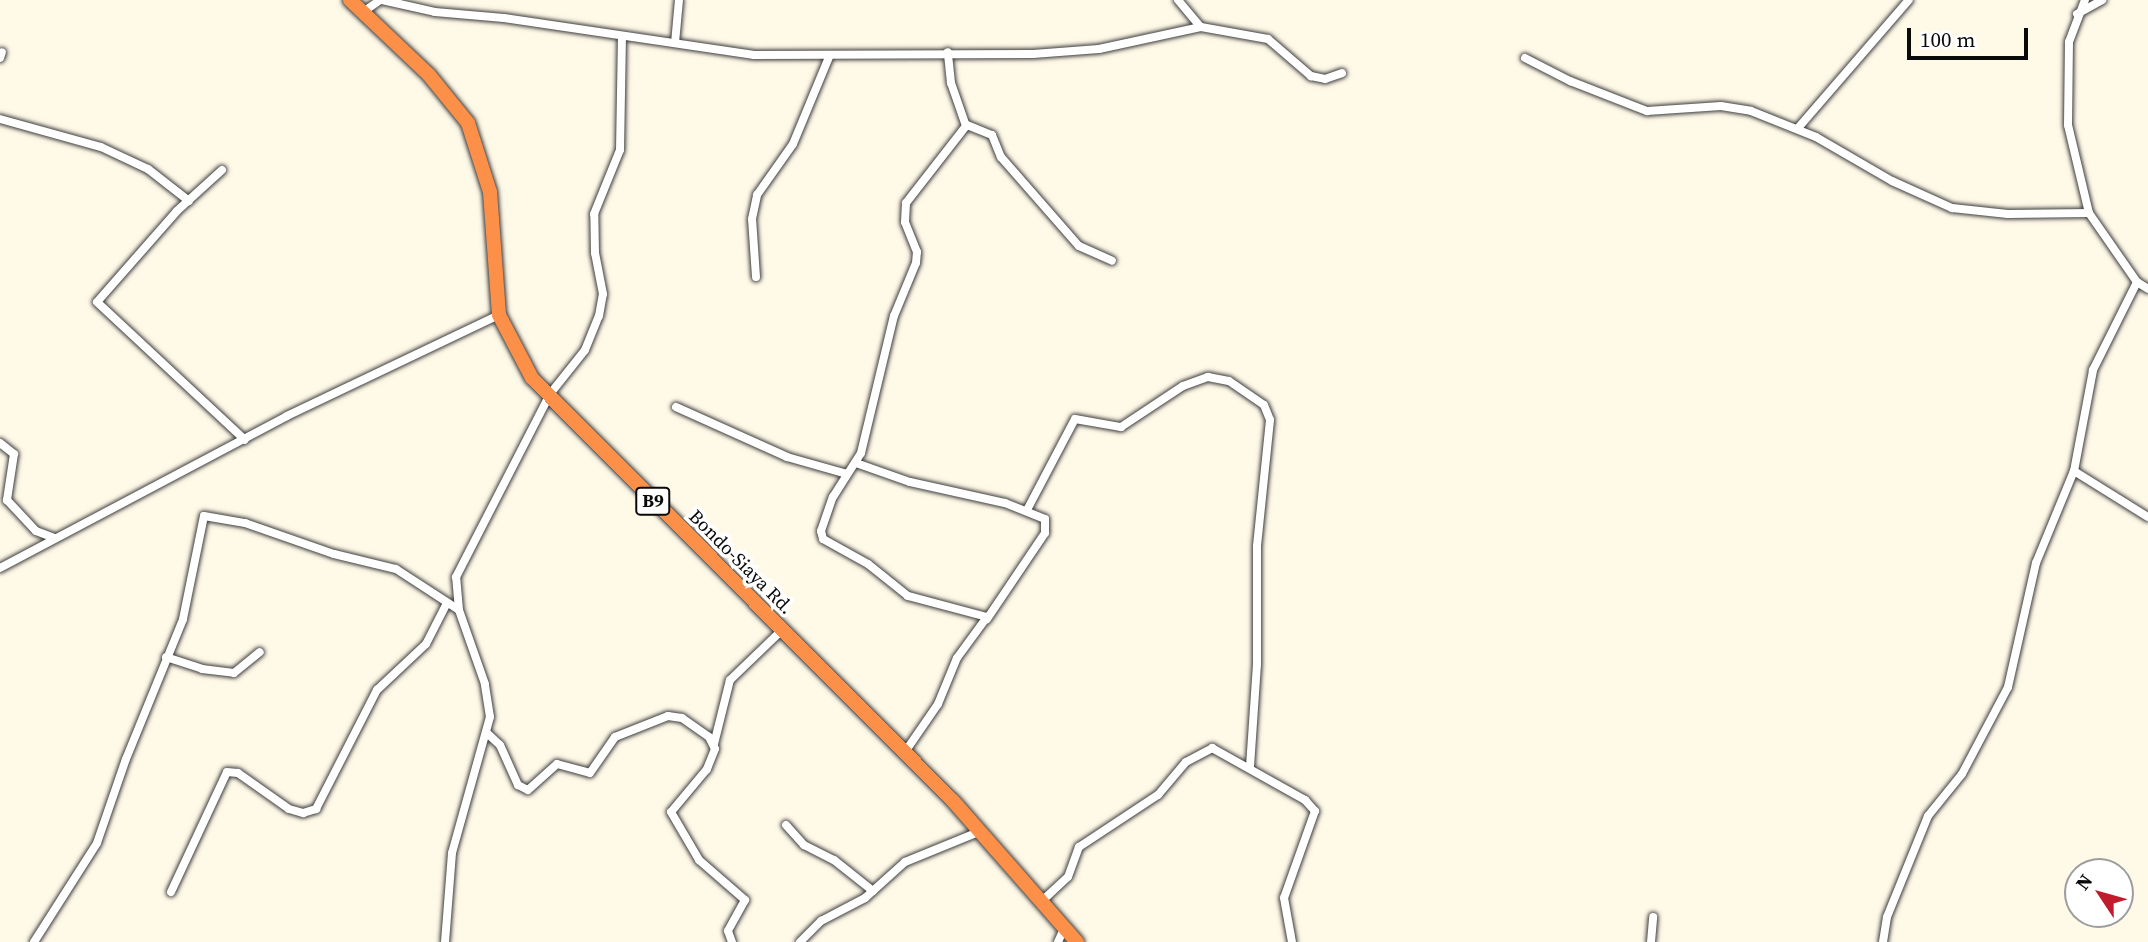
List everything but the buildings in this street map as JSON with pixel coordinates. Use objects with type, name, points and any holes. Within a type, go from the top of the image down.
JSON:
[{"type":"highway","name":"Bondo-Siaya Rd.","points":[[350,0],[453,100],[476,141],[490,192],[499,315],[521,364],[981,831],[1077,942]]},
{"type":"street","points":[[363,12],[381,0],[428,11],[504,18],[622,38],[675,43],[737,55],[829,57],[948,52],[1019,55],[1099,49],[1201,27],[1268,39],[1317,79],[1342,73]]},
{"type":"street","points":[[675,43],[678,0]]},
{"type":"street","points":[[1178,0],[1201,27]]},
{"type":"street","points":[[1798,128],[1909,0]]},
{"type":"street","points":[[2085,0],[2077,15],[2069,42],[2066,100],[2089,213],[2137,282],[2148,289]]},
{"type":"street","points":[[2077,15],[2102,0]]},
{"type":"street","points":[[445,942],[452,853],[488,734],[489,696],[459,610],[458,571],[550,394],[585,349],[603,302],[594,253],[594,214],[620,150],[622,38]]},
{"type":"street","points":[[948,52],[951,83],[967,125],[992,135],[1004,162],[1079,246],[1112,261]]},
{"type":"street","points":[[756,277],[752,219],[757,195],[793,144],[829,57]]},
{"type":"street","points":[[1525,58],[1570,81],[1647,111],[1721,106],[1798,128],[1892,181],[1952,208],[2008,214],[2089,213]]},
{"type":"street","points":[[0,119],[101,147],[148,169],[189,201]]},
{"type":"street","points":[[967,125],[906,203],[905,222],[918,257],[894,316],[856,463],[847,474],[825,516],[823,539],[868,564],[908,596],[978,612],[987,620]]},
{"type":"street","points":[[222,170],[189,201],[97,302],[245,440]]},
{"type":"street","points":[[1883,942],[1887,917],[1928,816],[1962,774],[2008,687],[2036,563],[2074,471],[2093,370],[2137,282]]},
{"type":"street","points":[[0,568],[245,440],[499,315]]},
{"type":"street","points":[[1027,510],[1075,419],[1121,427],[1183,386],[1208,377],[1228,380],[1264,405],[1270,421],[1258,524],[1250,768]]},
{"type":"street","points":[[676,407],[787,457],[847,474]]},
{"type":"street","points":[[0,443],[14,454],[7,500],[36,531],[54,538]]},
{"type":"street","points":[[856,463],[910,482],[1027,510],[1045,519],[1048,526],[987,620],[957,658],[938,704],[905,752]]},
{"type":"street","points":[[2074,471],[2148,517]]},
{"type":"street","points":[[34,942],[95,849],[166,657],[187,608],[195,574],[195,546],[206,514],[396,569],[459,610]]},
{"type":"street","points":[[172,892],[229,771],[289,810],[303,813],[316,809],[377,690],[426,644],[447,603]]},
{"type":"street","points":[[732,942],[728,931],[745,900],[699,860],[671,812],[706,769],[730,680],[782,630]]},
{"type":"street","points":[[166,657],[202,669],[234,673],[260,652]]},
{"type":"street","points":[[488,734],[500,746],[518,785],[527,790],[557,764],[590,773],[619,734],[668,716],[682,718],[714,744]]},
{"type":"street","points":[[1043,901],[1068,877],[1079,847],[1158,795],[1201,750],[1212,748],[1311,804],[1315,811],[1284,898],[1292,942]]},
{"type":"street","points":[[786,825],[804,845],[834,860],[873,891]]},
{"type":"street","points":[[800,942],[821,921],[873,891],[908,860],[981,831]]},
{"type":"street","points":[[1651,942],[1653,917]]},
{"type":"street","points":[[1058,942],[1065,926]]}]
